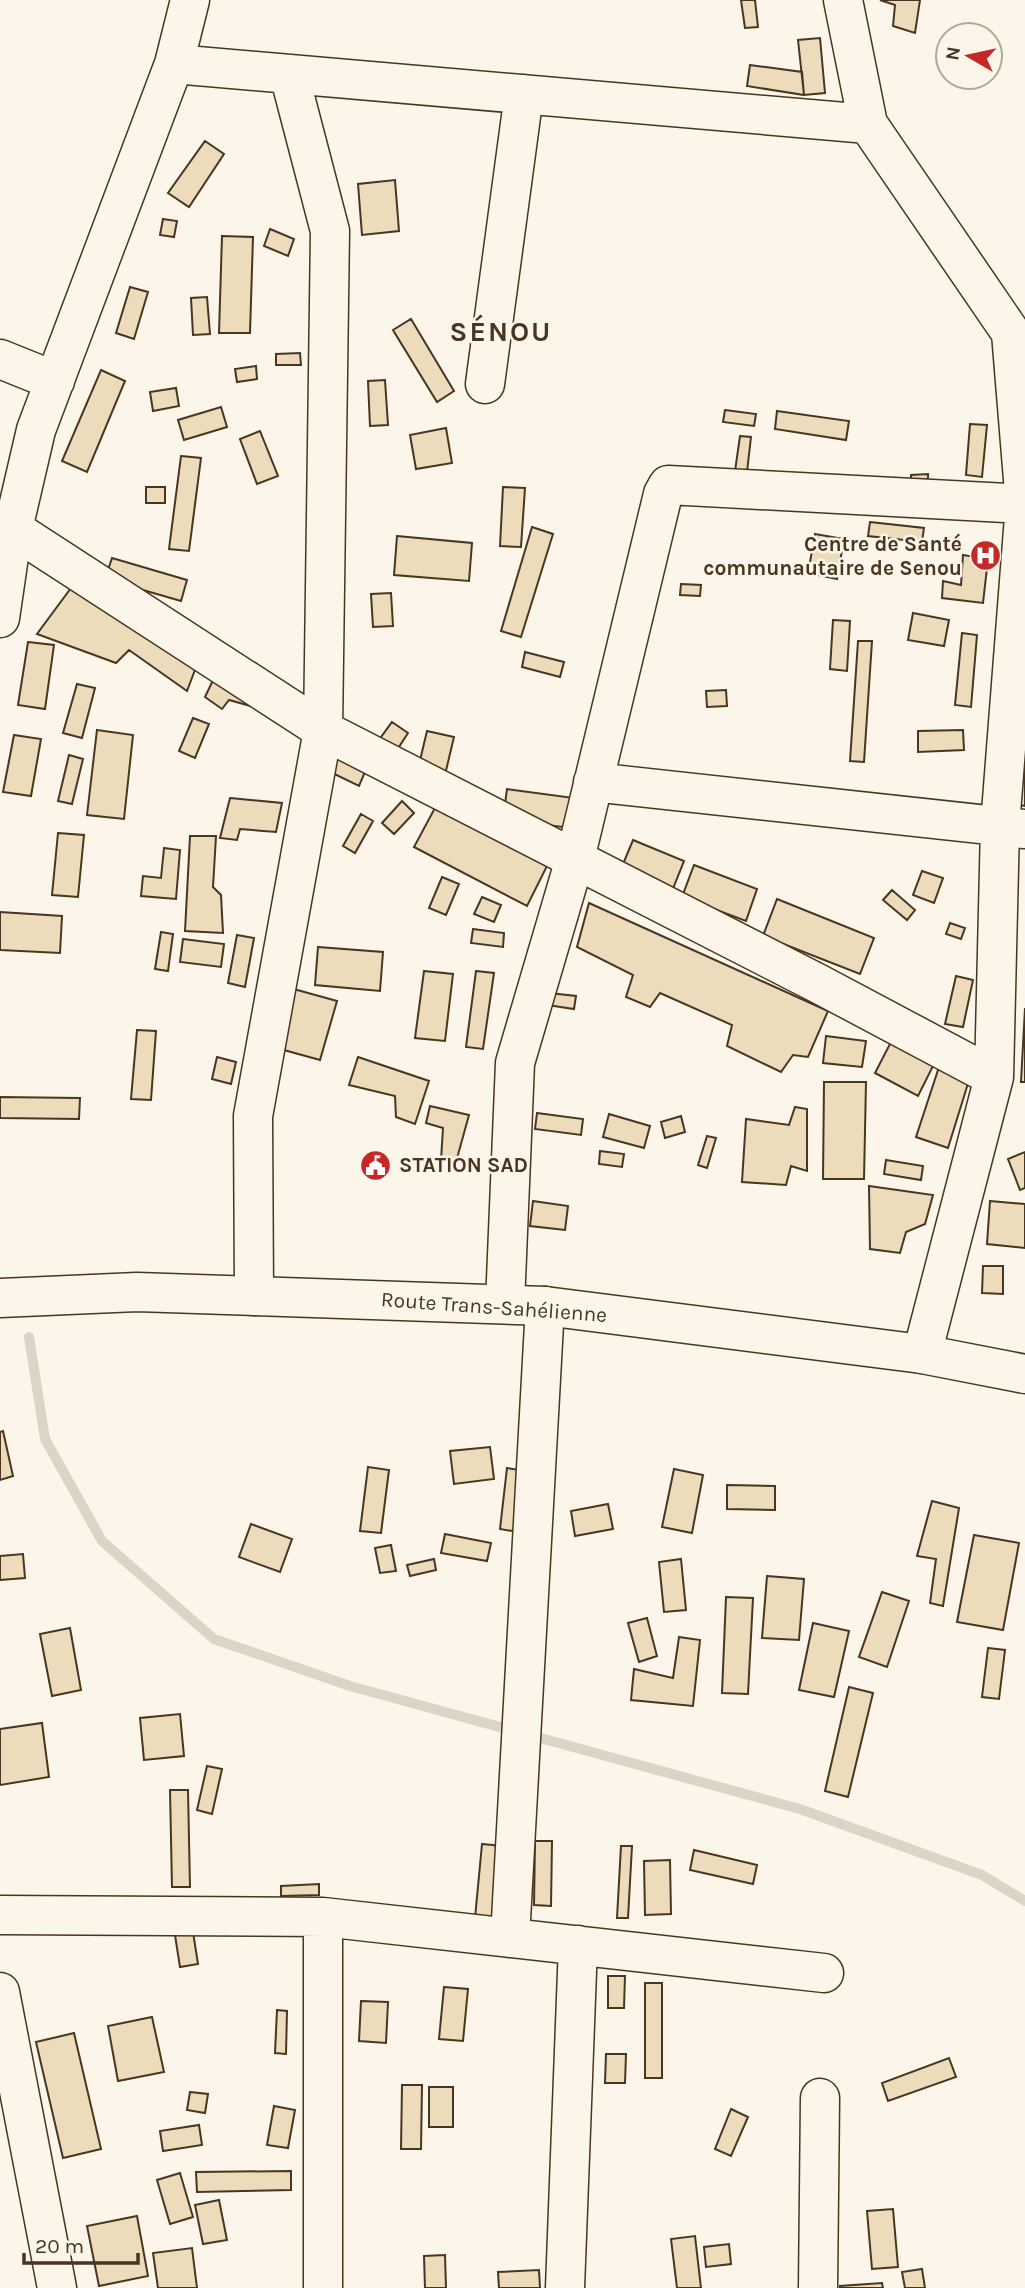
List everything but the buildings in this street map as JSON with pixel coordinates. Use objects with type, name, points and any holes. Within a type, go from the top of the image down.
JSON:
[{"type":"main road","points":[[0,618],[13,529],[36,430],[174,64],[190,0]]},
{"type":"main road","points":[[843,0],[868,124],[1011,333],[1025,504],[1013,827],[994,1077],[922,1354]]},
{"type":"main road","points":[[174,64],[868,124]]},
{"type":"main road","points":[[254,1296],[253,1116],[323,730],[330,231],[289,74]]},
{"type":"main road","points":[[485,384],[524,94]]},
{"type":"main road","points":[[0,359],[54,381]]},
{"type":"main road","points":[[505,1304],[516,1063],[575,859],[663,494],[668,485],[1025,504]]},
{"type":"main road","points":[[13,529],[323,730],[819,984],[994,1077]]},
{"type":"main road","points":[[593,782],[1013,827]]},
{"type":"main road","name":"Route Trans-Sahélienne","points":[[0,1298],[137,1292],[545,1306],[922,1354],[1025,1374]]},
{"type":"main road","points":[[510,1938],[545,1306]]},
{"type":"main road","points":[[0,1915],[323,1917],[824,1973]]},
{"type":"main road","points":[[323,1917],[323,2288]]},
{"type":"main road","points":[[565,2288],[578,1945]]},
{"type":"main road","points":[[0,1992],[57,2288]]},
{"type":"main road","points":[[818,2288],[820,2098]]},
{"type":"waterway","points":[[29,1337],[45,1439],[102,1541],[214,1639],[350,1686],[800,1809],[982,1875],[1025,1901]]},
{"type":"place","name":"Centre de Santé communautaire de Senou","points":[[985,556]]},
{"type":"place","name":"STATION SAD","points":[[376,1165]]},
{"type":"district","name":"SÉNOU","points":[[501,331]]}]
